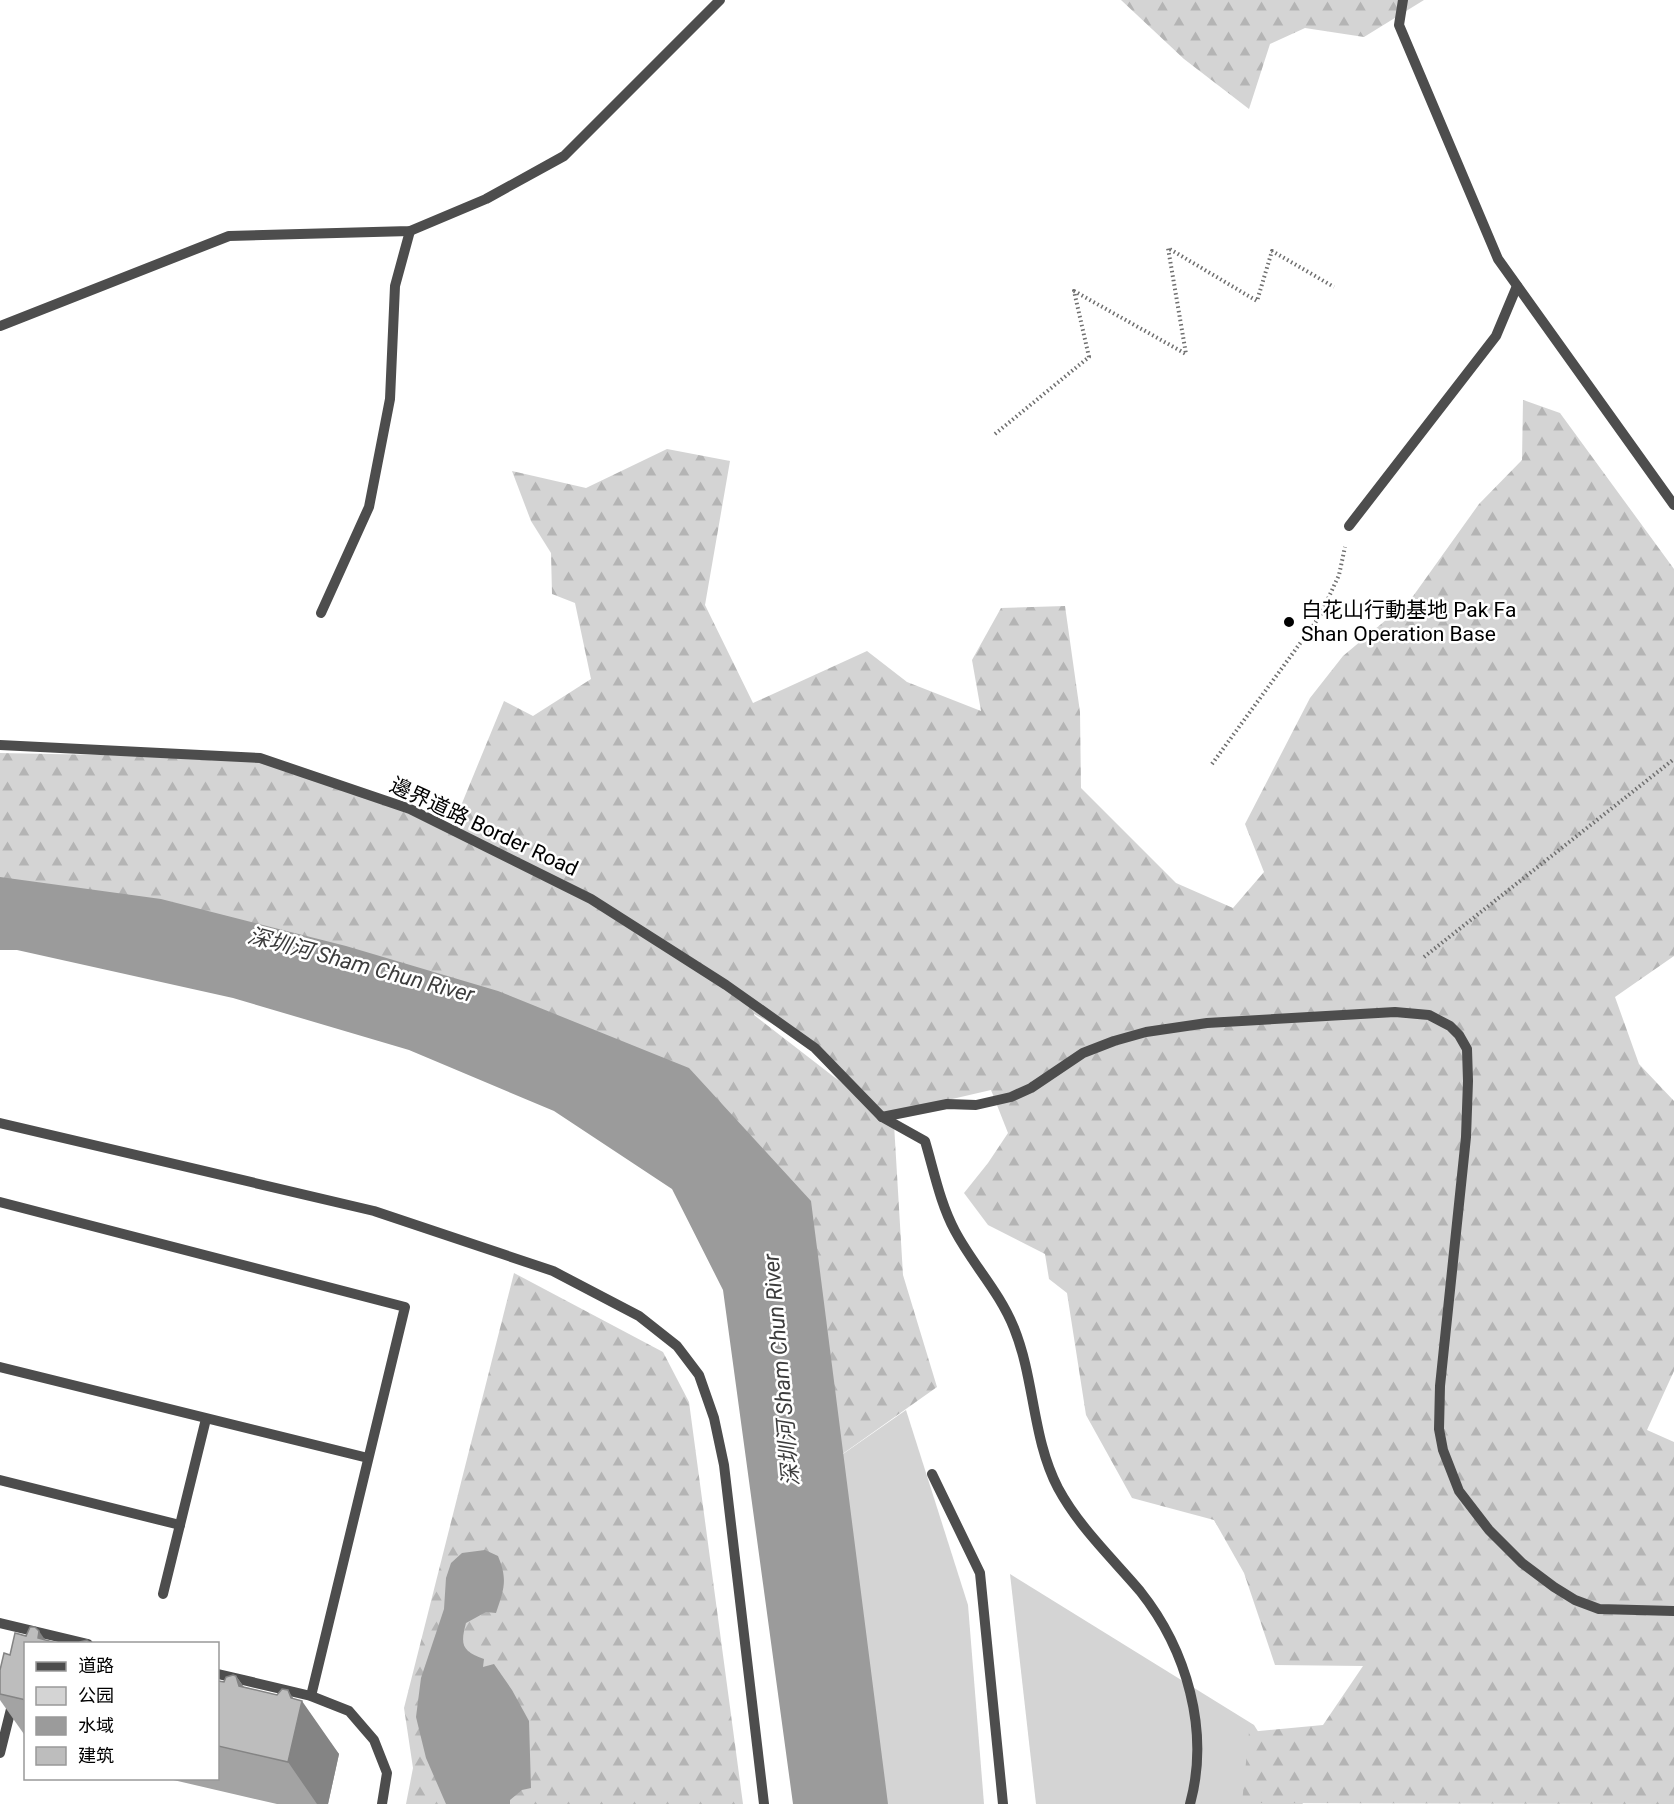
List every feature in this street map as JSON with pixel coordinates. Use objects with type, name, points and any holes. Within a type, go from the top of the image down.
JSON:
[{"type":"street","points":[[0,326],[229,236],[410,231],[486,199],[564,156],[720,0]]},
{"type":"street","points":[[1403,0],[1399,25],[1498,259],[1674,506]]},
{"type":"street","points":[[321,614],[369,507],[390,399],[395,286],[410,231]]},
{"type":"street","points":[[1349,526],[1496,336],[1517,286]]},
{"type":"street","name":"邊界道路 Border Road","points":[[0,745],[260,758],[410,809],[591,899],[716,979],[815,1048],[882,1117],[925,1141],[945,1209],[954,1229],[991,1284],[1014,1328],[1028,1369],[1041,1443],[1059,1490],[1092,1536],[1140,1592],[1158,1618],[1173,1647],[1190,1693],[1197,1727],[1198,1759],[1190,1804]]},
{"type":"street","points":[[882,1117],[947,1104],[976,1105],[1011,1097],[1031,1088],[1083,1053],[1146,1032],[1207,1023],[1395,1012],[1429,1015],[1450,1026],[1459,1035],[1467,1049],[1468,1081],[1466,1137],[1440,1386],[1438,1429],[1447,1461],[1459,1491],[1489,1530],[1522,1563],[1554,1587],[1575,1600],[1599,1608],[1674,1611]]},
{"type":"street","points":[[0,1123],[374,1211],[553,1271],[639,1316],[676,1346],[699,1375],[714,1418],[724,1465],[764,1804]]},
{"type":"street","points":[[0,1202],[405,1307],[311,1696]]},
{"type":"street","points":[[0,1366],[368,1458]]},
{"type":"street","points":[[163,1594],[206,1419]]},
{"type":"street","points":[[932,1474],[980,1573],[1004,1804]]},
{"type":"street","points":[[0,1480],[180,1525]]},
{"type":"street","points":[[0,1623],[80,1642]]},
{"type":"street","points":[[219,1674],[311,1696],[349,1711],[374,1740],[387,1773],[382,1804]]},
{"type":"street","points":[[0,1753],[16,1688]]},
{"type":"path","points":[[995,434],[1089,357],[1074,291],[1186,354],[1168,248],[1257,301],[1272,251],[1334,286]]},
{"type":"path","points":[[1212,764],[1320,616],[1339,575],[1349,526]]},
{"type":"path","points":[[1424,957],[1674,759]]},
{"type":"green space","points":[[1121,0],[1424,0],[1364,37],[1305,28],[1270,44],[1249,109],[1184,59]]},
{"type":"green space","points":[[1523,400],[1560,413],[1674,569],[1674,956],[1615,997],[1639,1064],[1674,1101],[1674,1371],[1647,1430],[1674,1442],[1674,1804],[1242,1803],[1249,1732],[1323,1725],[1363,1666],[1275,1665],[1244,1573],[1214,1520],[1132,1498],[1086,1415],[1067,1293],[1049,1279],[1045,1254],[988,1225],[964,1193],[1008,1133],[991,1090],[883,1115],[894,1124],[903,1275],[937,1387],[810,1477],[643,1085],[0,908],[0,753],[260,758],[424,816],[451,830],[504,701],[533,716],[591,679],[575,603],[552,594],[551,553],[531,521],[512,471],[586,488],[667,449],[730,461],[705,605],[753,703],[867,651],[907,682],[981,711],[972,660],[1001,608],[1065,606],[1080,712],[1081,788],[1176,883],[1233,908],[1264,872],[1245,824],[1310,698],[1343,656],[1411,599],[1479,504],[1522,460]],"holes":[[[754,1014],[805,1041],[838,1080]]]},
{"type":"green space","points":[[514,1273],[663,1352],[689,1402],[743,1804],[406,1804],[413,1768],[404,1708]]},
{"type":"green space","points":[[906,1410],[968,1605],[984,1804],[838,1804],[810,1477]]},
{"type":"green space","points":[[1010,1574],[1254,1725],[1303,1804],[1036,1804]]},
{"type":"water","name":"深圳河 Sham Chun River","points":[[0,877],[161,899],[346,946],[498,991],[689,1068],[811,1201],[888,1804],[793,1804],[723,1290],[672,1189],[554,1111],[409,1050],[233,998],[17,950],[0,950]]},
{"type":"water","points":[[485,1550],[498,1556],[504,1578],[503,1591],[496,1613],[486,1612],[466,1623],[463,1642],[467,1650],[484,1659],[483,1667],[494,1664],[529,1721],[531,1788],[522,1790],[510,1800],[510,1804],[446,1804],[426,1758],[416,1717],[421,1678],[444,1609],[446,1578],[451,1563],[462,1553]]},
{"type":"building","points":[[30,1627],[35,1627],[39,1631],[38,1638],[53,1642],[24,1642],[24,1700],[0,1694],[0,1670],[4,1653],[10,1655],[15,1633],[26,1636]]},
{"type":"building","points":[[236,1676],[239,1686],[277,1695],[282,1689],[288,1690],[291,1698],[302,1701],[288,1762],[219,1746],[219,1681],[224,1682],[226,1677]]},
{"type":"place","name":"白花山行動基地 Pak Fa Shan Operation Base","points":[[1289,622]]}]
